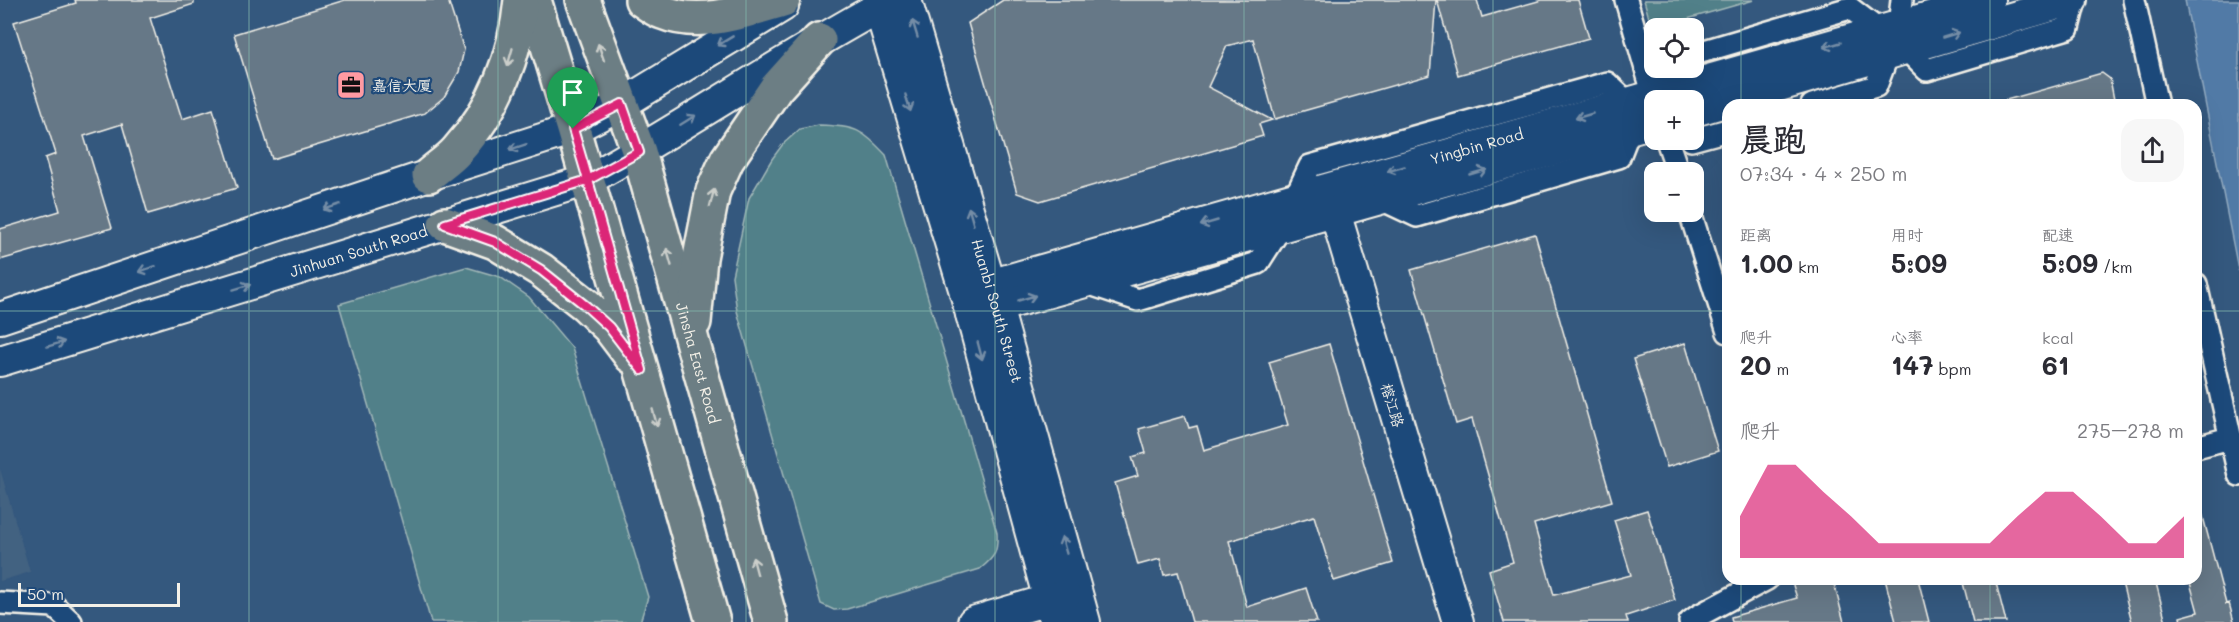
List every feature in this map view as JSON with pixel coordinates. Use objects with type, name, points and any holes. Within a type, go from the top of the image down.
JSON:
[{"type":"main road","points":[[429,175],[456,152],[493,100],[509,63],[519,24],[520,0]]},
{"type":"main road","points":[[534,0],[588,180],[713,622]]},
{"type":"main road","name":"Jinsha East Road","points":[[583,0],[639,152],[775,618]]},
{"type":"main road","points":[[642,0],[661,12],[691,19],[732,14],[783,0]]},
{"type":"main road","points":[[693,339],[700,258],[713,191],[727,160],[776,88],[819,40]]},
{"type":"main road","points":[[445,224],[495,242],[541,270],[609,327],[642,370]]},
{"type":"street","points":[[0,318],[573,129],[622,104],[793,0]]},
{"type":"street","points":[[1626,0],[1647,90]]},
{"type":"street","points":[[1704,51],[1850,8],[1895,32],[1927,70],[2068,28],[2073,0]]},
{"type":"street","name":"Yingbin Road","points":[[1692,90],[1895,32],[1995,10],[2073,0]]},
{"type":"street","points":[[2134,0],[2156,99]]},
{"type":"street","name":"Jinhuan South Road","points":[[0,361],[588,180],[639,152],[819,40],[891,2]]},
{"type":"street","name":"Huanbi South Street","points":[[891,2],[981,299],[1065,613]]},
{"type":"street","points":[[1995,10],[2030,39]]},
{"type":"street","points":[[1833,99],[1876,87],[1895,32]]},
{"type":"street","name":"Yingbin Road","points":[[1725,99],[1895,32]]},
{"type":"street","points":[[1296,198],[1310,166],[1607,83],[1644,99]]},
{"type":"street","name":"Yingbin Road","points":[[1704,107],[1722,100]]},
{"type":"street","name":"Yingbin Road","points":[[981,299],[1296,198],[1383,200],[1644,104]]},
{"type":"street","name":"Yingbin Road","points":[[981,299],[1083,282],[1281,227],[1331,200],[1644,104]]},
{"type":"street","points":[[1704,136],[1722,132]]},
{"type":"street","name":"榕江路","points":[[1331,200],[1458,622]]},
{"type":"street","points":[[1693,222],[1722,313]]},
{"type":"street","points":[[2202,311],[2239,475]]},
{"type":"street","points":[[2202,445],[2230,438]]},
{"type":"street","points":[[1690,622],[1756,585]]},
{"type":"street","points":[[0,603],[54,606],[71,622]]},
{"type":"street","points":[[974,622],[1065,613]]},
{"type":"shaded area","points":[[2185,0],[2239,0],[2239,274]]},
{"type":"shaded area","points":[[0,469],[30,572],[0,581]]},
{"type":"green space","points":[[1644,0],[1754,0],[1691,18],[1649,18]]},
{"type":"green space","points":[[819,125],[842,126],[864,134],[886,155],[997,533],[994,554],[980,569],[847,609],[834,610],[821,604],[737,311],[732,276],[749,198],[783,144],[800,129]]},
{"type":"green space","points":[[466,267],[500,277],[529,297],[572,348],[648,597],[640,622],[431,622],[339,304]]},
{"type":"building","points":[[75,0],[194,0],[194,4],[150,18],[182,119],[213,109],[237,188],[148,214],[122,124],[84,136],[112,228],[0,260],[0,229],[60,211],[45,158],[56,154],[14,22],[76,3]]},
{"type":"building","name":"嘉信大厦","points":[[345,0],[448,0],[464,50],[459,72],[444,97],[425,113],[272,159],[234,34]]},
{"type":"building","points":[[1003,0],[1436,0],[1430,75],[1275,119],[1253,39],[1227,46],[1208,87],[1272,120],[1259,124],[1263,136],[1040,201],[1017,193],[968,23]]},
{"type":"building","points":[[1437,0],[1477,0],[1482,17],[1542,0],[1578,0],[1589,38],[1458,75]]},
{"type":"building","points":[[2102,73],[2110,79],[2114,99],[2010,99]]},
{"type":"building","points":[[1535,234],[1612,501],[1534,524],[1554,595],[1631,575],[1614,520],[1647,510],[1675,600],[1626,616],[1628,622],[1504,622],[1489,570],[1513,562],[1472,419],[1456,424],[1411,270]]},
{"type":"building","points":[[1685,343],[1718,451],[1667,467],[1633,359]]},
{"type":"building","points":[[1329,344],[1393,563],[1334,581],[1314,516],[1229,541],[1247,607],[1306,588],[1317,622],[1192,622],[1178,572],[1164,575],[1160,559],[1138,565],[1115,483],[1138,476],[1132,457],[1146,453],[1139,429],[1185,416],[1189,428],[1197,426],[1204,450],[1288,425],[1269,362]]},
{"type":"building","points":[[2202,513],[2226,604],[2229,603],[2234,622],[2181,622],[2180,617],[2198,612],[2191,585],[2202,585]]},
{"type":"building","points":[[1793,585],[1835,585],[1844,622],[1732,622],[1731,617],[1797,598]]},
{"type":"building","points":[[1887,585],[1920,585],[1929,622],[1896,622]]},
{"type":"building","points":[[1964,585],[1997,585],[2006,622],[1973,622]]},
{"type":"building","points":[[2123,585],[2157,585],[2166,622],[2132,622]]},
{"type":"place","name":"嘉信大厦","points":[[351,85]]},
{"type":"route","points":[[573,129],[588,180],[445,224],[495,242],[541,270],[609,327],[642,370],[588,180],[639,152],[622,104],[573,129]]}]
